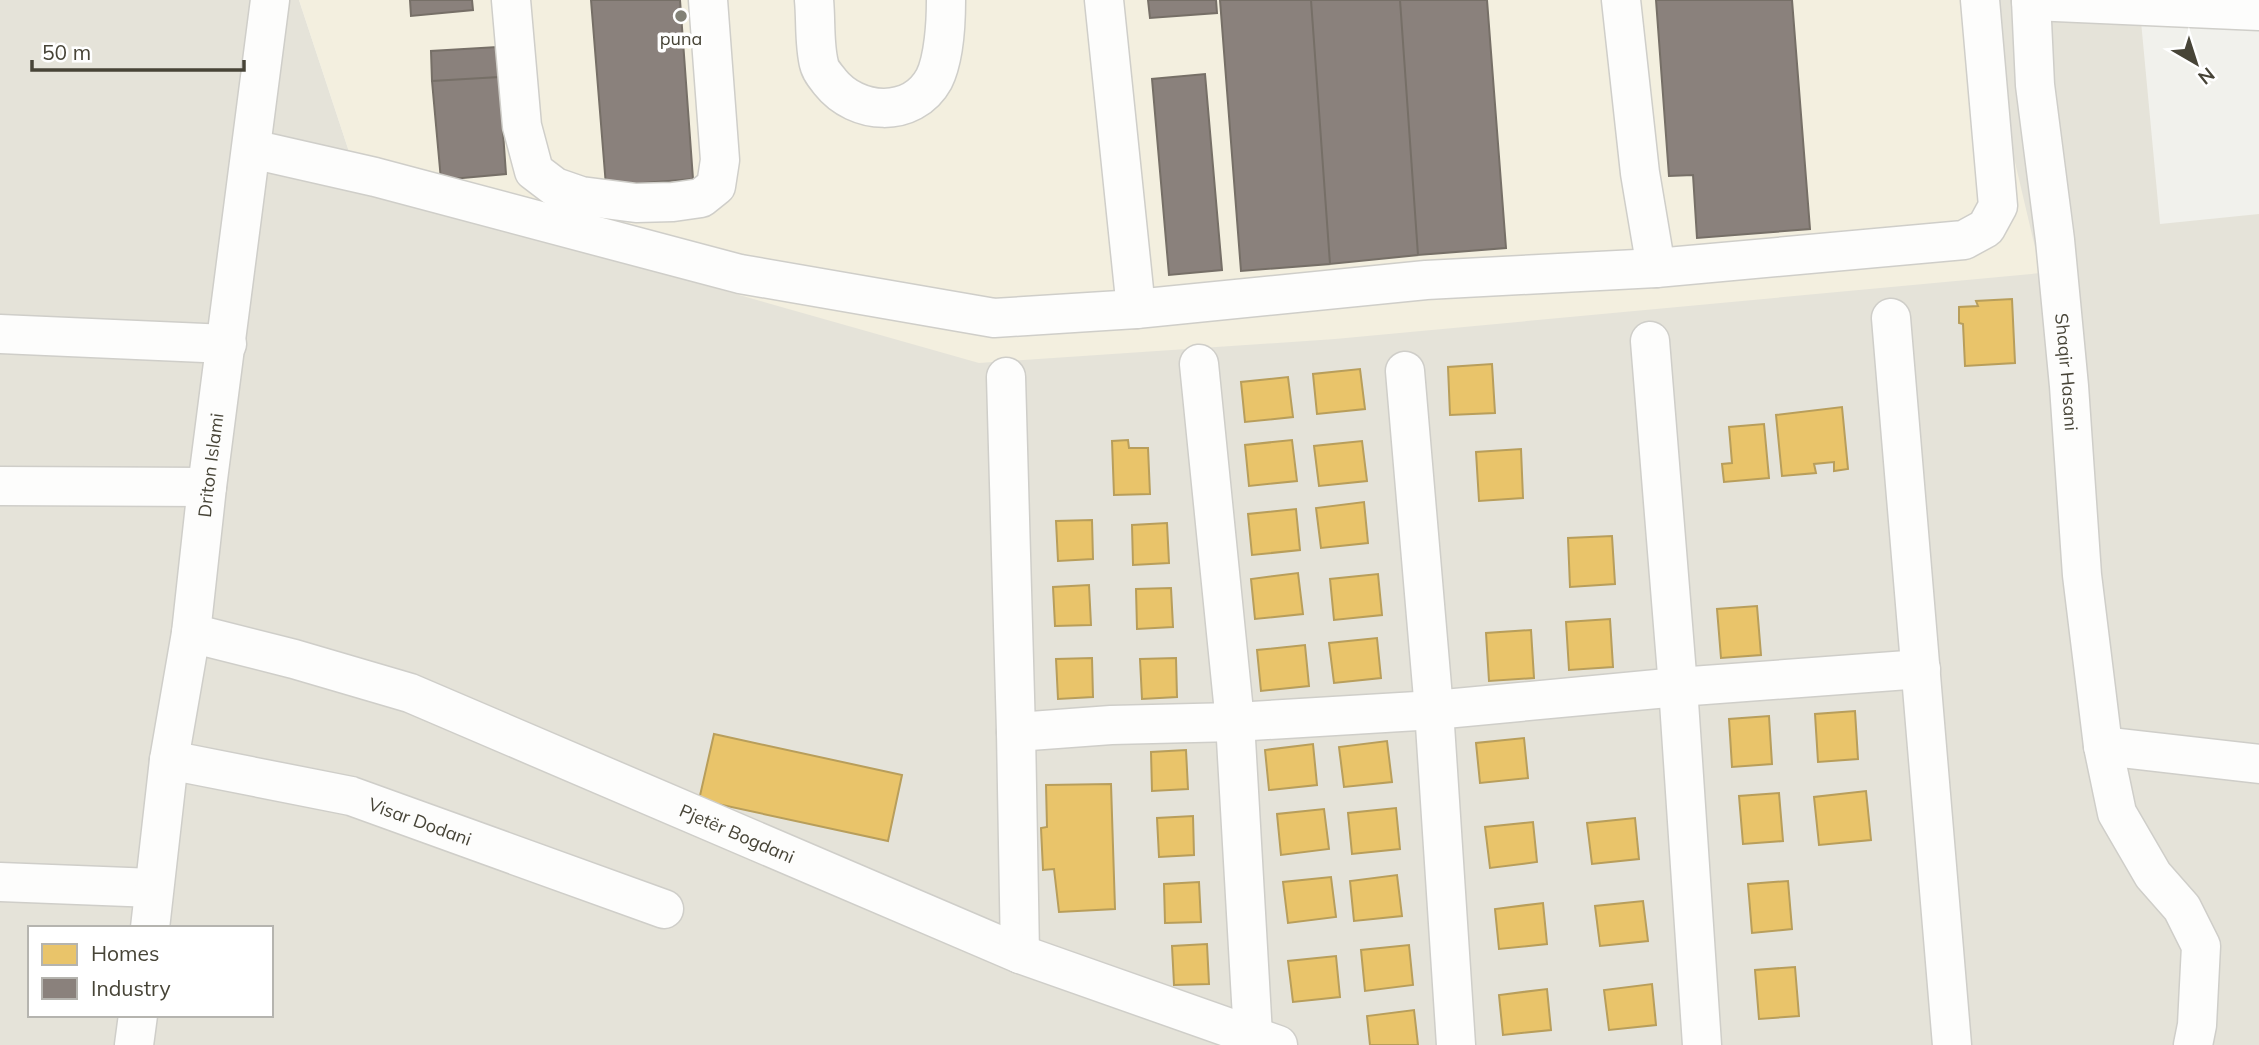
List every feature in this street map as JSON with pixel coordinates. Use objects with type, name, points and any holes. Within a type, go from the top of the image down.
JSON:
[{"type":"street","name":"Driton Islami","points":[[150,926],[169,760],[191,632],[270,0]]},
{"type":"street","points":[[511,0],[522,126],[534,171],[555,187],[582,197],[636,203],[701,198],[716,186],[720,160],[708,0]]},
{"type":"street","points":[[814,0],[819,66],[845,98],[863,106],[888,109],[915,100],[933,80],[941,61],[946,0]]},
{"type":"street","points":[[1104,0],[1136,309]]},
{"type":"street","points":[[1621,0],[1640,173],[1656,268]]},
{"type":"street","points":[[252,149],[376,177],[740,274],[995,318],[1136,309],[1426,280],[1656,268],[1964,240],[1986,228],[1998,206],[1980,0]]},
{"type":"street","points":[[2031,1],[2259,11]]},
{"type":"street","name":"Shaqir Hasani","points":[[2031,1],[2035,85],[2069,386],[2082,575],[2103,746],[2117,813],[2153,875],[2182,908],[2201,946],[2197,1024],[2193,1045]]},
{"type":"street","points":[[1891,318],[1952,1045]]},
{"type":"street","points":[[0,334],[226,344]]},
{"type":"street","points":[[1650,341],[1678,687],[1702,1045]]},
{"type":"street","points":[[1199,365],[1266,1040]]},
{"type":"street","points":[[1405,371],[1434,710],[1456,1045]]},
{"type":"street","points":[[1006,377],[1020,954]]},
{"type":"street","points":[[0,486],[207,488]]},
{"type":"street","name":"Pjetër Bogdani","points":[[191,632],[410,693],[1020,954],[1266,1040]]},
{"type":"street","points":[[1016,732],[1434,710],[1678,687],[1921,669]]},
{"type":"street","points":[[2103,746],[2259,764]]},
{"type":"street","name":"Visar Dodani","points":[[169,760],[351,796],[664,909]]},
{"type":"street","points":[[0,882],[155,888]]},
{"type":"street","points":[[134,1045],[138,1017]]},
{"type":"shaded area","points":[[0,0],[299,0],[361,188],[2040,273],[1977,0],[2139,0],[2160,224],[2259,214],[2259,1045],[0,1045]]},
{"type":"shaded area","points":[[299,0],[1977,0],[2041,273],[1335,339],[979,363],[361,188]]},
{"type":"building: Homes","points":[[2012,299],[2015,363],[1965,366],[1963,324],[1959,323],[1959,307],[1978,306],[1976,301]]},
{"type":"building: Homes","points":[[1492,364],[1495,413],[1450,415],[1448,367]]},
{"type":"building: Homes","points":[[1360,369],[1365,409],[1317,414],[1313,374]]},
{"type":"building: Homes","points":[[1288,377],[1293,417],[1245,422],[1241,382]]},
{"type":"building: Homes","points":[[1842,407],[1848,469],[1834,471],[1834,462],[1814,464],[1816,473],[1782,476],[1776,415]]},
{"type":"building: Homes","points":[[1764,424],[1769,478],[1724,482],[1722,464],[1732,463],[1729,427]]},
{"type":"building: Homes","points":[[1128,440],[1129,448],[1148,448],[1150,494],[1114,495],[1112,441]]},
{"type":"building: Homes","points":[[1292,440],[1297,481],[1249,486],[1245,445]]},
{"type":"building: Homes","points":[[1362,441],[1367,481],[1319,486],[1314,446]]},
{"type":"building: Homes","points":[[1521,449],[1523,498],[1479,501],[1476,452]]},
{"type":"building: Homes","points":[[1364,502],[1368,543],[1321,548],[1316,508]]},
{"type":"building: Homes","points":[[1296,509],[1300,550],[1252,555],[1248,514]]},
{"type":"building: Homes","points":[[1092,520],[1093,559],[1058,561],[1056,521]]},
{"type":"building: Homes","points":[[1167,523],[1169,563],[1133,565],[1132,525]]},
{"type":"building: Homes","points":[[1612,536],[1615,584],[1570,587],[1568,538]]},
{"type":"building: Homes","points":[[1298,573],[1303,614],[1255,619],[1251,579]]},
{"type":"building: Homes","points":[[1378,574],[1382,615],[1334,620],[1330,579]]},
{"type":"building: Homes","points":[[1089,585],[1091,625],[1055,626],[1053,587]]},
{"type":"building: Homes","points":[[1171,588],[1173,627],[1137,629],[1136,589]]},
{"type":"building: Homes","points":[[1757,606],[1761,655],[1721,658],[1717,609]]},
{"type":"building: Homes","points":[[1610,619],[1613,667],[1569,670],[1566,622]]},
{"type":"building: Homes","points":[[1531,630],[1534,678],[1489,681],[1486,633]]},
{"type":"building: Homes","points":[[1377,638],[1381,678],[1334,683],[1329,643]]},
{"type":"building: Homes","points":[[1305,645],[1309,686],[1261,691],[1257,650]]},
{"type":"building: Homes","points":[[1092,658],[1093,697],[1058,699],[1056,659]]},
{"type":"building: Homes","points":[[1176,658],[1177,697],[1142,699],[1140,659]]},
{"type":"building: Homes","points":[[1855,711],[1858,759],[1818,762],[1815,714]]},
{"type":"building: Homes","points":[[1769,716],[1772,764],[1732,767],[1729,719]]},
{"type":"building: Homes","points":[[714,734],[902,775],[888,841],[699,800]]},
{"type":"building: Homes","points":[[1524,738],[1528,778],[1480,783],[1476,743]]},
{"type":"building: Homes","points":[[1387,741],[1392,782],[1344,787],[1339,747]]},
{"type":"building: Homes","points":[[1313,744],[1317,785],[1269,790],[1265,750]]},
{"type":"building: Homes","points":[[1186,750],[1188,789],[1152,791],[1151,752]]},
{"type":"building: Homes","points":[[1111,784],[1115,909],[1059,912],[1054,869],[1043,870],[1041,828],[1047,827],[1046,785]]},
{"type":"building: Homes","points":[[1866,791],[1871,840],[1819,845],[1814,797]]},
{"type":"building: Homes","points":[[1779,793],[1783,841],[1743,844],[1739,796]]},
{"type":"building: Homes","points":[[1396,808],[1400,849],[1352,854],[1348,813]]},
{"type":"building: Homes","points":[[1324,809],[1329,849],[1281,855],[1277,814]]},
{"type":"building: Homes","points":[[1193,816],[1194,855],[1159,857],[1157,818]]},
{"type":"building: Homes","points":[[1635,818],[1639,859],[1592,864],[1587,823]]},
{"type":"building: Homes","points":[[1533,822],[1537,862],[1490,868],[1485,827]]},
{"type":"building: Homes","points":[[1397,875],[1402,916],[1354,921],[1350,881]]},
{"type":"building: Homes","points":[[1331,877],[1336,917],[1288,923],[1283,882]]},
{"type":"building: Homes","points":[[1788,881],[1792,929],[1752,933],[1748,884]]},
{"type":"building: Homes","points":[[1199,882],[1201,922],[1165,923],[1164,884]]},
{"type":"building: Homes","points":[[1643,901],[1648,941],[1600,946],[1595,906]]},
{"type":"building: Homes","points":[[1543,903],[1547,944],[1499,949],[1495,909]]},
{"type":"building: Homes","points":[[1207,944],[1209,984],[1174,985],[1172,946]]},
{"type":"building: Homes","points":[[1409,945],[1413,985],[1365,991],[1361,950]]},
{"type":"building: Homes","points":[[1336,956],[1340,997],[1293,1002],[1288,961]]},
{"type":"building: Homes","points":[[1795,967],[1799,1016],[1759,1019],[1755,970]]},
{"type":"building: Homes","points":[[1652,984],[1656,1025],[1609,1030],[1604,990]]},
{"type":"building: Homes","points":[[1547,989],[1551,1030],[1503,1035],[1499,995]]},
{"type":"building: Homes","points":[[1414,1010],[1418,1045],[1370,1045],[1367,1016]]},
{"type":"building: Industry","points":[[410,0],[472,0],[473,10],[411,16]]},
{"type":"building: Industry","points":[[591,0],[680,0],[693,179],[606,186]]},
{"type":"building: Industry","points":[[1148,0],[1216,0],[1217,13],[1150,18]]},
{"type":"building: Industry","points":[[1220,0],[1311,0],[1330,264],[1241,271]]},
{"type":"building: Industry","points":[[1311,0],[1400,0],[1418,255],[1330,264]]},
{"type":"building: Industry","points":[[1400,0],[1487,0],[1506,248],[1418,255]]},
{"type":"building: Industry","points":[[1656,0],[1792,0],[1810,229],[1697,238],[1693,175],[1669,176]]},
{"type":"building: Industry","points":[[497,47],[499,77],[432,81],[431,51]]},
{"type":"building: Industry","points":[[1205,74],[1222,270],[1169,275],[1152,79]]},
{"type":"building: Industry","points":[[499,77],[506,174],[441,180],[432,81]]},
{"type":"place","name":"puna","points":[[681,16]]}]
